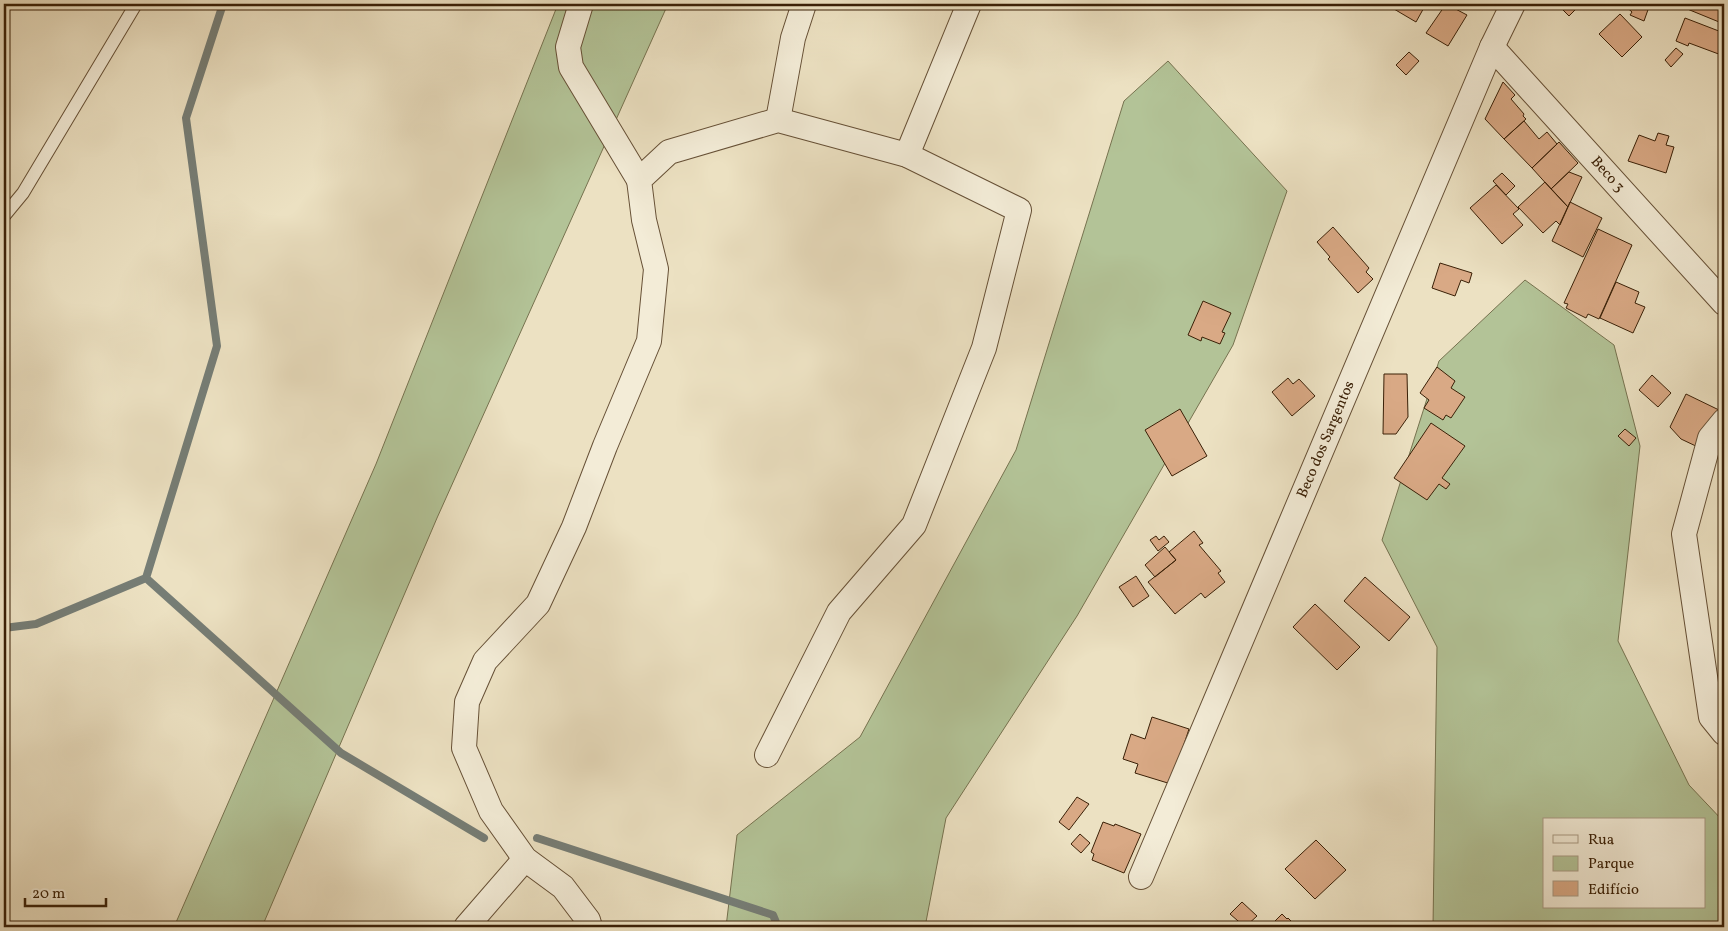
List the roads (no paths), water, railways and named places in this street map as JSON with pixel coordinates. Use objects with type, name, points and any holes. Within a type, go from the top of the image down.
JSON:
[{"type":"street","points":[[581,4],[568,47],[571,67],[639,180],[644,220],[656,269],[649,341],[605,446],[574,527],[538,604],[485,661],[468,702],[464,748],[490,811],[526,860],[563,888],[588,920],[590,927]]},
{"type":"street","points":[[778,120],[793,38],[804,4]]},
{"type":"street","points":[[907,155],[969,4]]},
{"type":"street","name":"Beco dos Sargentos","points":[[1141,877],[1492,47],[1513,4]]},
{"type":"street","name":"Beco 3","points":[[1492,47],[1724,303]]},
{"type":"street","points":[[639,180],[668,152],[778,120],[907,155],[1019,210],[984,348],[914,525],[839,612],[767,755]]},
{"type":"street","points":[[1724,421],[1710,438],[1684,534],[1711,717],[1724,733]]},
{"type":"street","points":[[466,927],[526,860]]},
{"type":"lane","points":[[4,216],[23,193],[136,4]]},
{"type":"waterway","points":[[4,628],[36,624],[146,578],[217,346],[186,118],[223,4]]},
{"type":"waterway","points":[[146,578],[341,753],[484,838]]},
{"type":"waterway","points":[[537,838],[773,915],[778,927]]}]
